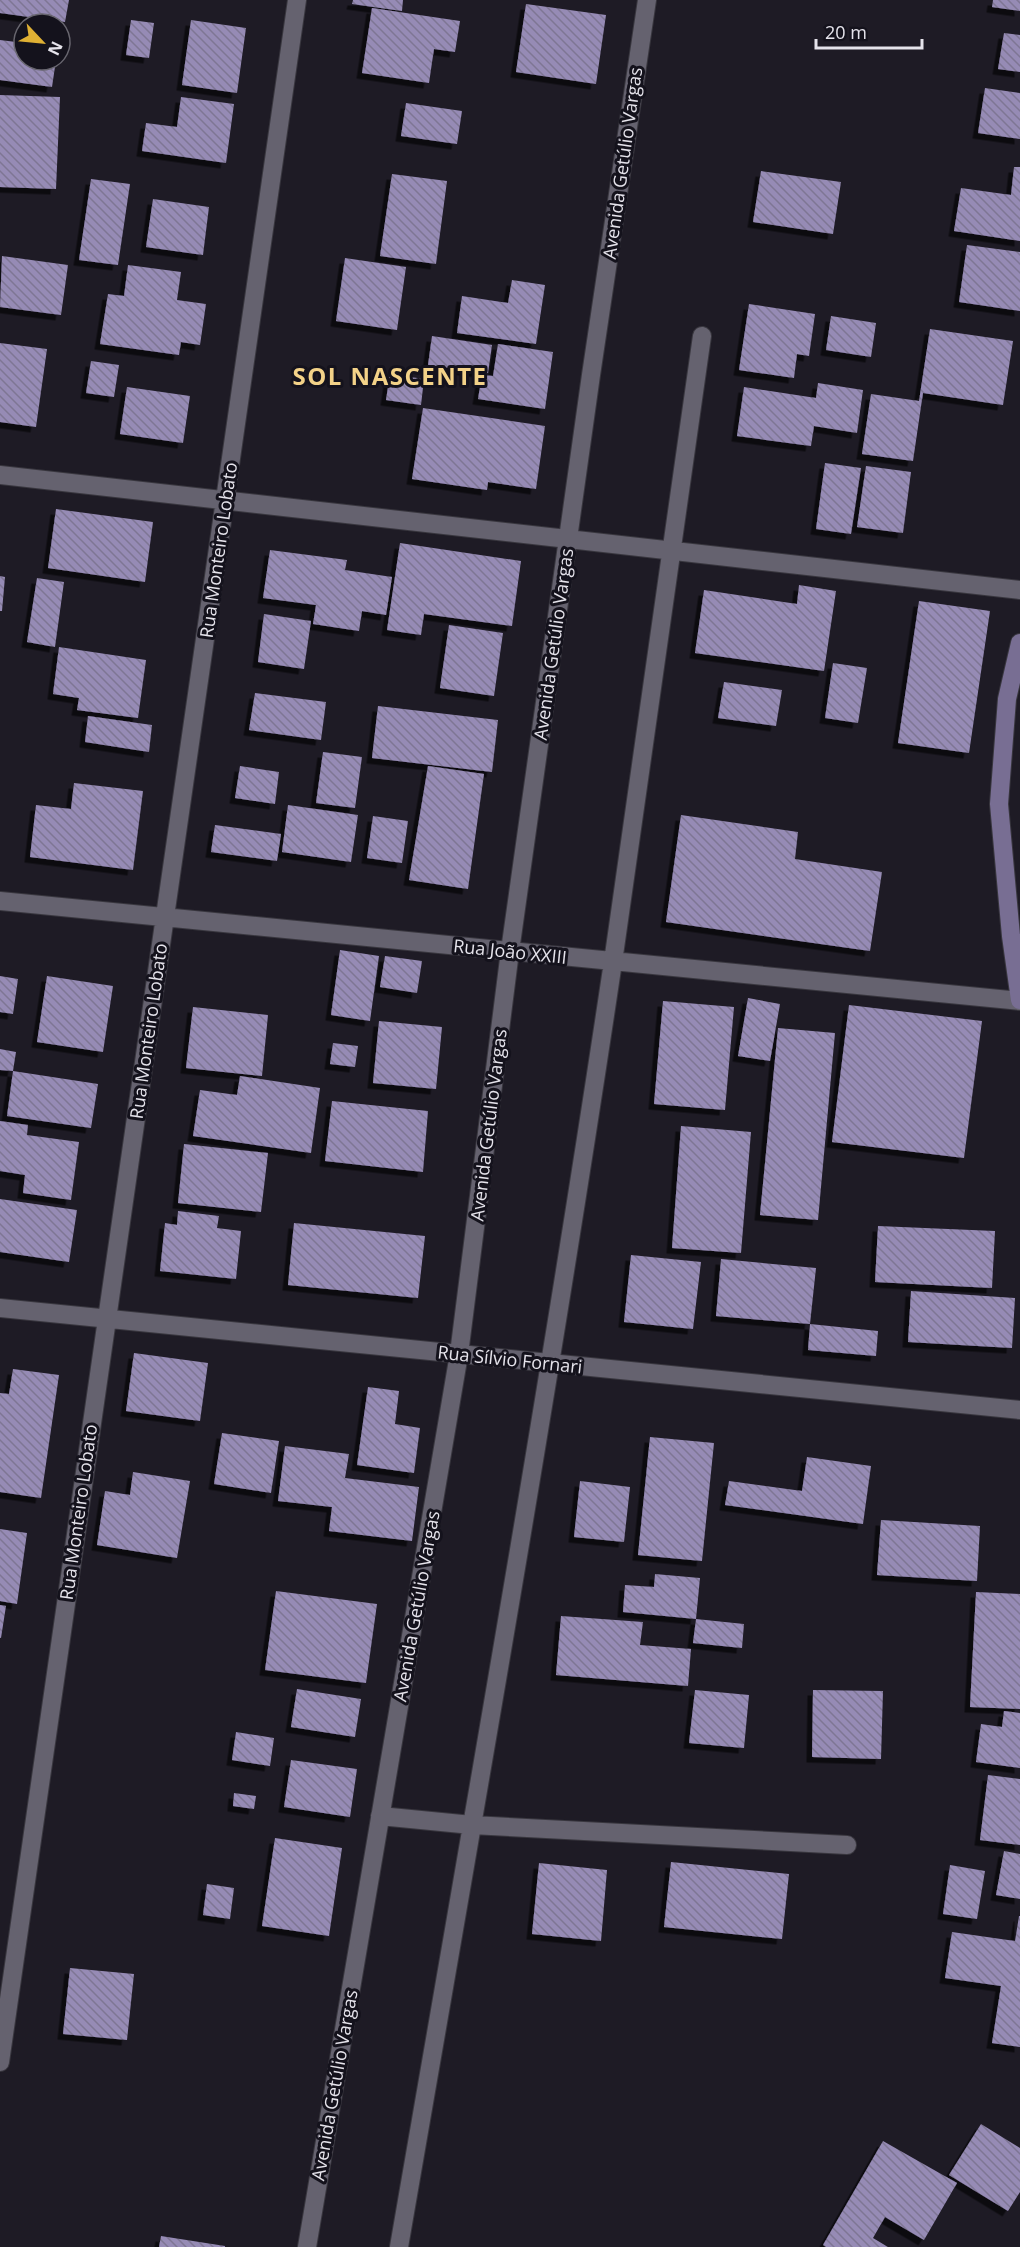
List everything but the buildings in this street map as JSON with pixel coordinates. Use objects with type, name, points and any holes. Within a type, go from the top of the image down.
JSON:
[{"type":"main road","points":[[1020,644],[1007,699],[999,804],[1011,936],[1020,1000]]},
{"type":"street","name":"Rua Monteiro Lobato","points":[[0,2062],[297,0]]},
{"type":"street","name":"Avenida Getúlio Vargas","points":[[307,2247],[459,1354],[510,951],[646,0]]},
{"type":"street","points":[[399,2247],[549,1363],[613,961],[702,336]]},
{"type":"street","points":[[0,475],[1020,590]]},
{"type":"street","name":"Rua João XXIII","points":[[0,901],[1020,1000]]},
{"type":"street","name":"Rua Sílvio Fornari","points":[[0,1308],[1020,1410]]},
{"type":"street","points":[[380,1816],[472,1825],[847,1845]]},
{"type":"district","name":"SOL NASCENTE","points":[[390,375]]}]
